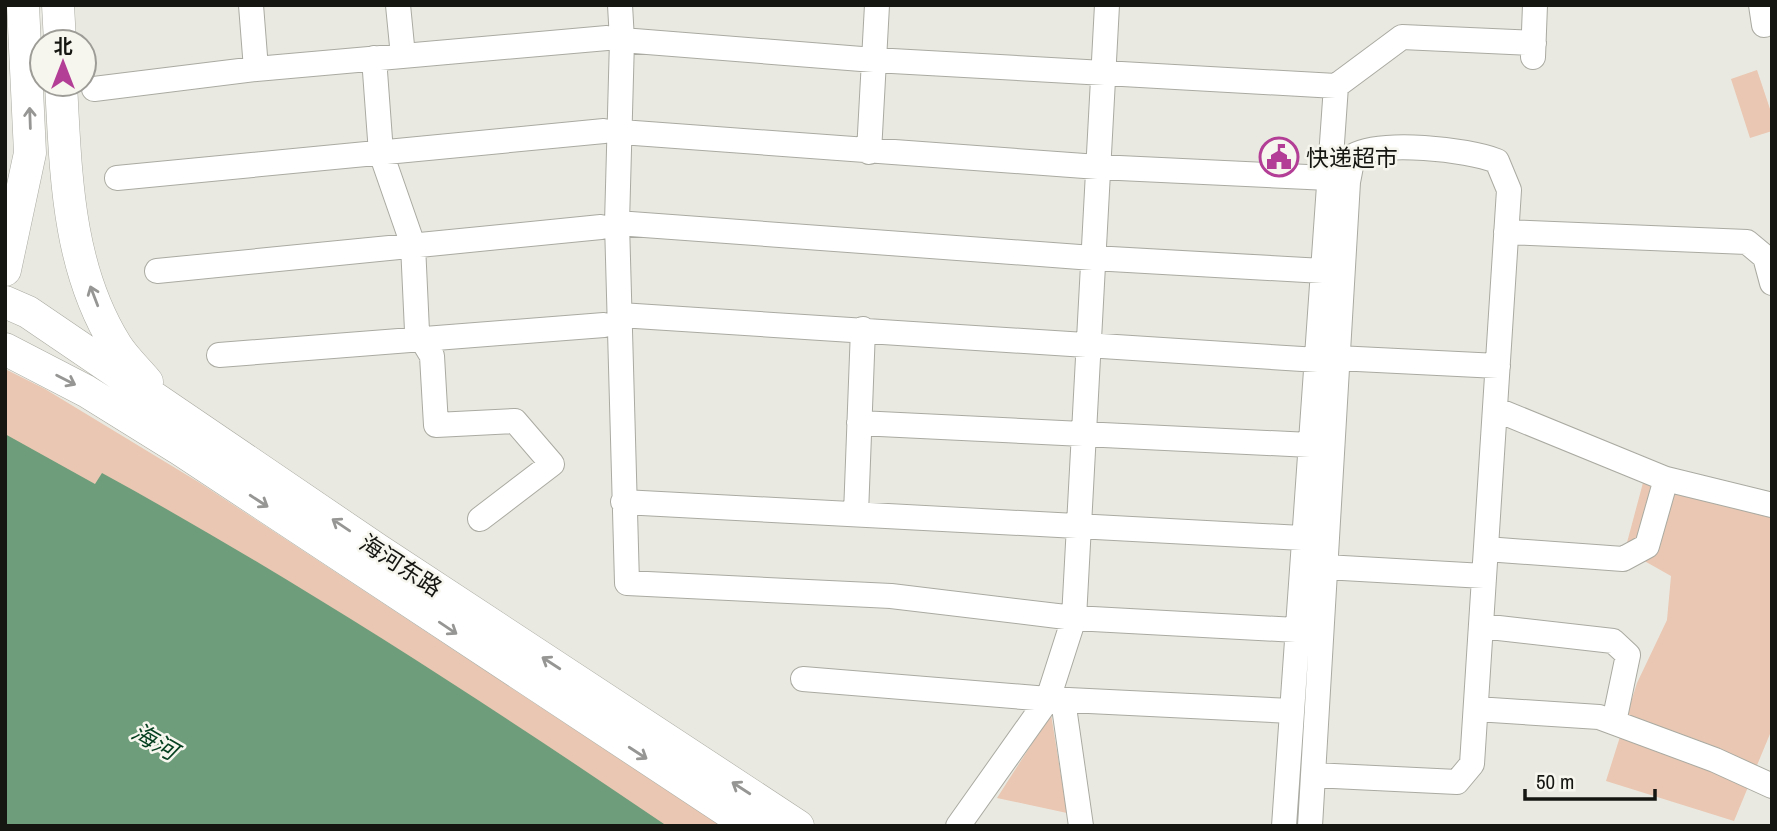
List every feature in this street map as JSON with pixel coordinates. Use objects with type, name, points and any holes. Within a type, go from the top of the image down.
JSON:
[{"type":"main road","points":[[5,270],[25,186],[31,119],[23,5]]},
{"type":"main road","points":[[58,5],[59,28]]},
{"type":"main road","points":[[62,98],[65,162],[75,246],[116,345],[173,413]]},
{"type":"main road","name":"海河东路","points":[[5,302],[28,313],[173,413],[798,826]]},
{"type":"main road","name":"海河东路","points":[[5,349],[86,391],[181,450],[750,826]]},
{"type":"street","points":[[251,5],[256,69]]},
{"type":"street","points":[[398,5],[403,56]]},
{"type":"street","points":[[620,5],[614,39],[609,225],[627,583],[891,596],[980,610],[1074,618],[1296,630]]},
{"type":"street","points":[[869,152],[877,5]]},
{"type":"street","points":[[1081,826],[1056,700],[1074,618],[1107,5]]},
{"type":"street","points":[[98,89],[256,69],[614,39],[874,60],[1336,86],[1402,37],[1533,52],[1535,5]]},
{"type":"street","points":[[374,58],[382,153],[413,245],[417,331],[432,356],[436,425],[515,421],[552,464],[480,519]]},
{"type":"street","points":[[1310,826],[1325,567],[1327,359],[1323,271],[1336,86]]},
{"type":"street","points":[[117,178],[612,132],[1098,167],[1329,178]]},
{"type":"street","points":[[1284,826],[1310,445],[1327,359],[1353,156],[1366,149],[1385,147],[1481,155],[1497,161],[1509,190],[1472,764],[1457,782],[1313,775]]},
{"type":"street","points":[[157,271],[609,225],[1323,271]]},
{"type":"street","points":[[1506,232],[1747,242],[1765,257],[1772,283]]},
{"type":"street","points":[[219,355],[423,340],[612,320],[863,329],[1089,346],[1498,366]]},
{"type":"street","points":[[856,514],[863,329]]},
{"type":"street","points":[[1495,409],[1666,479],[1772,505]]},
{"type":"street","points":[[859,423],[1310,445]]},
{"type":"street","points":[[1486,549],[1623,559],[1647,546],[1666,479]]},
{"type":"street","points":[[623,502],[1302,538]]},
{"type":"street","points":[[1325,567],[1484,576]]},
{"type":"street","points":[[1481,626],[1613,640],[1628,655],[1614,722]]},
{"type":"street","points":[[803,679],[1056,700],[1291,711]]},
{"type":"street","points":[[958,826],[1056,700]]},
{"type":"street","points":[[1476,709],[1599,717],[1715,760],[1772,786]]},
{"type":"shaded area","points":[[1757,70],[1772,115],[1772,131],[1750,138],[1731,79]]},
{"type":"shaded area","points":[[5,369],[45,389],[200,483],[721,826],[5,826]]},
{"type":"shaded area","points":[[1644,479],[1772,512],[1772,729],[1734,821],[1606,781],[1637,683],[1667,620],[1671,576],[1625,550]]},
{"type":"shaded area","points":[[1051,714],[1067,813],[997,798]]},
{"type":"water","name":"海河","points":[[5,434],[95,484],[102,473],[247,556],[529,733],[667,826],[5,826]]},
{"type":"place","name":"快递超市","points":[[1279,157]]}]
